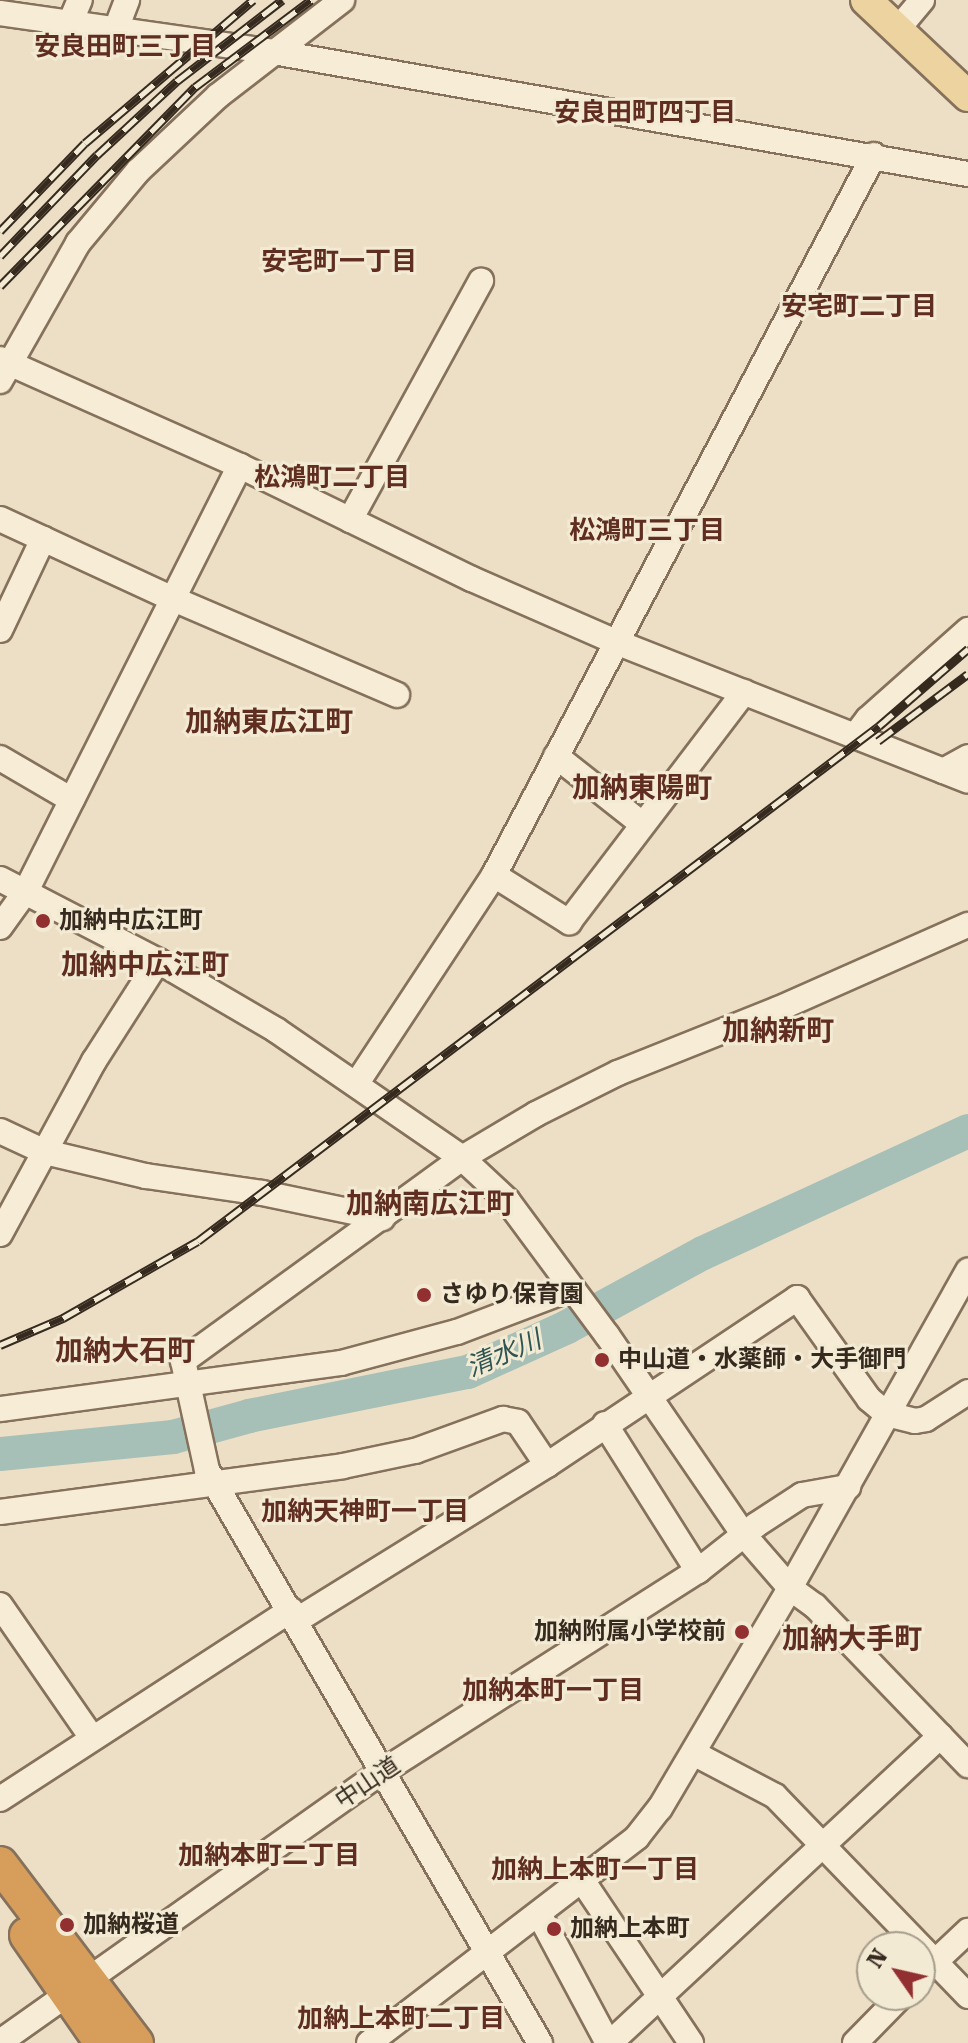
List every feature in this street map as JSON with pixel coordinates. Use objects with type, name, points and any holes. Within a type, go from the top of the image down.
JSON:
[{"type":"highway","points":[[0,1864],[77,1985],[102,2043]]},
{"type":"highway","points":[[0,1895],[77,1985],[136,2043]]},
{"type":"main road","points":[[866,0],[904,12],[968,75]]},
{"type":"main road","points":[[904,12],[968,96]]},
{"type":"street","points":[[10,0],[0,13],[273,52],[641,118],[874,155],[968,174]]},
{"type":"street","points":[[70,23],[80,0]]},
{"type":"street","points":[[116,29],[127,0]]},
{"type":"street","points":[[342,0],[218,96],[138,171],[78,243],[4,368],[240,466],[616,642],[968,781]]},
{"type":"street","points":[[357,1083],[494,875],[874,155]]},
{"type":"street","points":[[350,520],[481,281]]},
{"type":"street","points":[[0,927],[26,891],[240,466]]},
{"type":"street","points":[[0,519],[171,598],[397,695]]},
{"type":"street","points":[[0,630],[43,539]]},
{"type":"street","points":[[855,736],[868,719],[968,630]]},
{"type":"street","points":[[494,875],[569,922],[744,692]]},
{"type":"street","points":[[556,756],[642,824]]},
{"type":"street","points":[[943,771],[968,757]]},
{"type":"street","points":[[0,758],[72,800]]},
{"type":"street","points":[[0,879],[158,961],[276,1030],[462,1158],[507,1200],[606,1334],[646,1397],[744,1535],[790,1588],[815,1606],[968,1765]]},
{"type":"street","points":[[540,2043],[214,1482],[200,1449],[183,1361],[462,1158],[536,1114],[618,1073],[778,1009],[968,925]]},
{"type":"street","points":[[0,1234],[94,1061],[158,961]]},
{"type":"street","points":[[0,1131],[45,1152],[146,1176],[262,1193],[382,1218]]},
{"type":"street","points":[[369,2043],[637,1837],[695,1754],[968,1271]]},
{"type":"street","points":[[0,1409],[186,1381],[341,1363],[576,1296]]},
{"type":"street","points":[[0,1799],[92,1738],[547,1465],[797,1298],[869,1399],[887,1414],[915,1421],[926,1419],[968,1392]]},
{"type":"street","points":[[0,1512],[343,1466],[415,1451],[503,1419],[518,1422],[547,1465]]},
{"type":"street","points":[[605,1424],[698,1571]]},
{"type":"street","name":"中山道","points":[[0,2042],[382,1772],[698,1571],[802,1495],[848,1487]]},
{"type":"street","points":[[0,1605],[92,1738]]},
{"type":"street","points":[[539,1914],[609,2043],[662,1999],[940,1736]]},
{"type":"street","points":[[695,1754],[775,1796],[895,1931]]},
{"type":"street","points":[[582,1880],[691,2043]]},
{"type":"street","points":[[936,1961],[968,1931]]},
{"type":"street","points":[[936,1974],[968,1996]]},
{"type":"street","points":[[855,2043],[886,2011]]},
{"type":"waterway","name":"清水川","points":[[0,1454],[173,1437],[249,1416],[468,1372],[567,1327],[703,1253],[968,1131]]},
{"type":"railway","points":[[0,231],[85,143],[253,0]]},
{"type":"railway","points":[[0,256],[97,155],[177,81],[282,0]]},
{"type":"railway","points":[[0,286],[195,87],[311,0]]},
{"type":"railway","points":[[0,1345],[63,1318],[198,1241],[879,726],[968,649]]},
{"type":"railway","points":[[878,741],[968,674]]},
{"type":"place","name":"加納中広江町","points":[[43,921]]},
{"type":"place","name":"さゆり保育園","points":[[424,1295]]},
{"type":"place","name":"中山道・水薬師・大手御門","points":[[602,1360]]},
{"type":"place","name":"加納附属小学校前","points":[[742,1632]]},
{"type":"place","name":"加納桜道","points":[[67,1925]]},
{"type":"place","name":"加納上本町","points":[[554,1929]]},
{"type":"district","name":"安良田町三丁目","points":[[125,47]]},
{"type":"district","name":"安良田町四丁目","points":[[645,113]]},
{"type":"district","name":"安宅町一丁目","points":[[339,262]]},
{"type":"district","name":"安宅町二丁目","points":[[859,307]]},
{"type":"district","name":"松鴻町二丁目","points":[[332,478]]},
{"type":"district","name":"松鴻町三丁目","points":[[647,531]]},
{"type":"district","name":"加納東広江町","points":[[269,722]]},
{"type":"district","name":"加納東陽町","points":[[642,788]]},
{"type":"district","name":"加納中広江町","points":[[145,965]]},
{"type":"district","name":"加納新町","points":[[778,1031]]},
{"type":"district","name":"加納南広江町","points":[[430,1204]]},
{"type":"district","name":"加納大石町","points":[[125,1351]]},
{"type":"district","name":"加納天神町一丁目","points":[[365,1512]]},
{"type":"district","name":"加納大手町","points":[[852,1639]]},
{"type":"district","name":"加納本町一丁目","points":[[553,1691]]},
{"type":"district","name":"加納本町二丁目","points":[[269,1856]]},
{"type":"district","name":"加納上本町一丁目","points":[[595,1870]]},
{"type":"district","name":"加納上本町二丁目","points":[[401,2019]]}]
